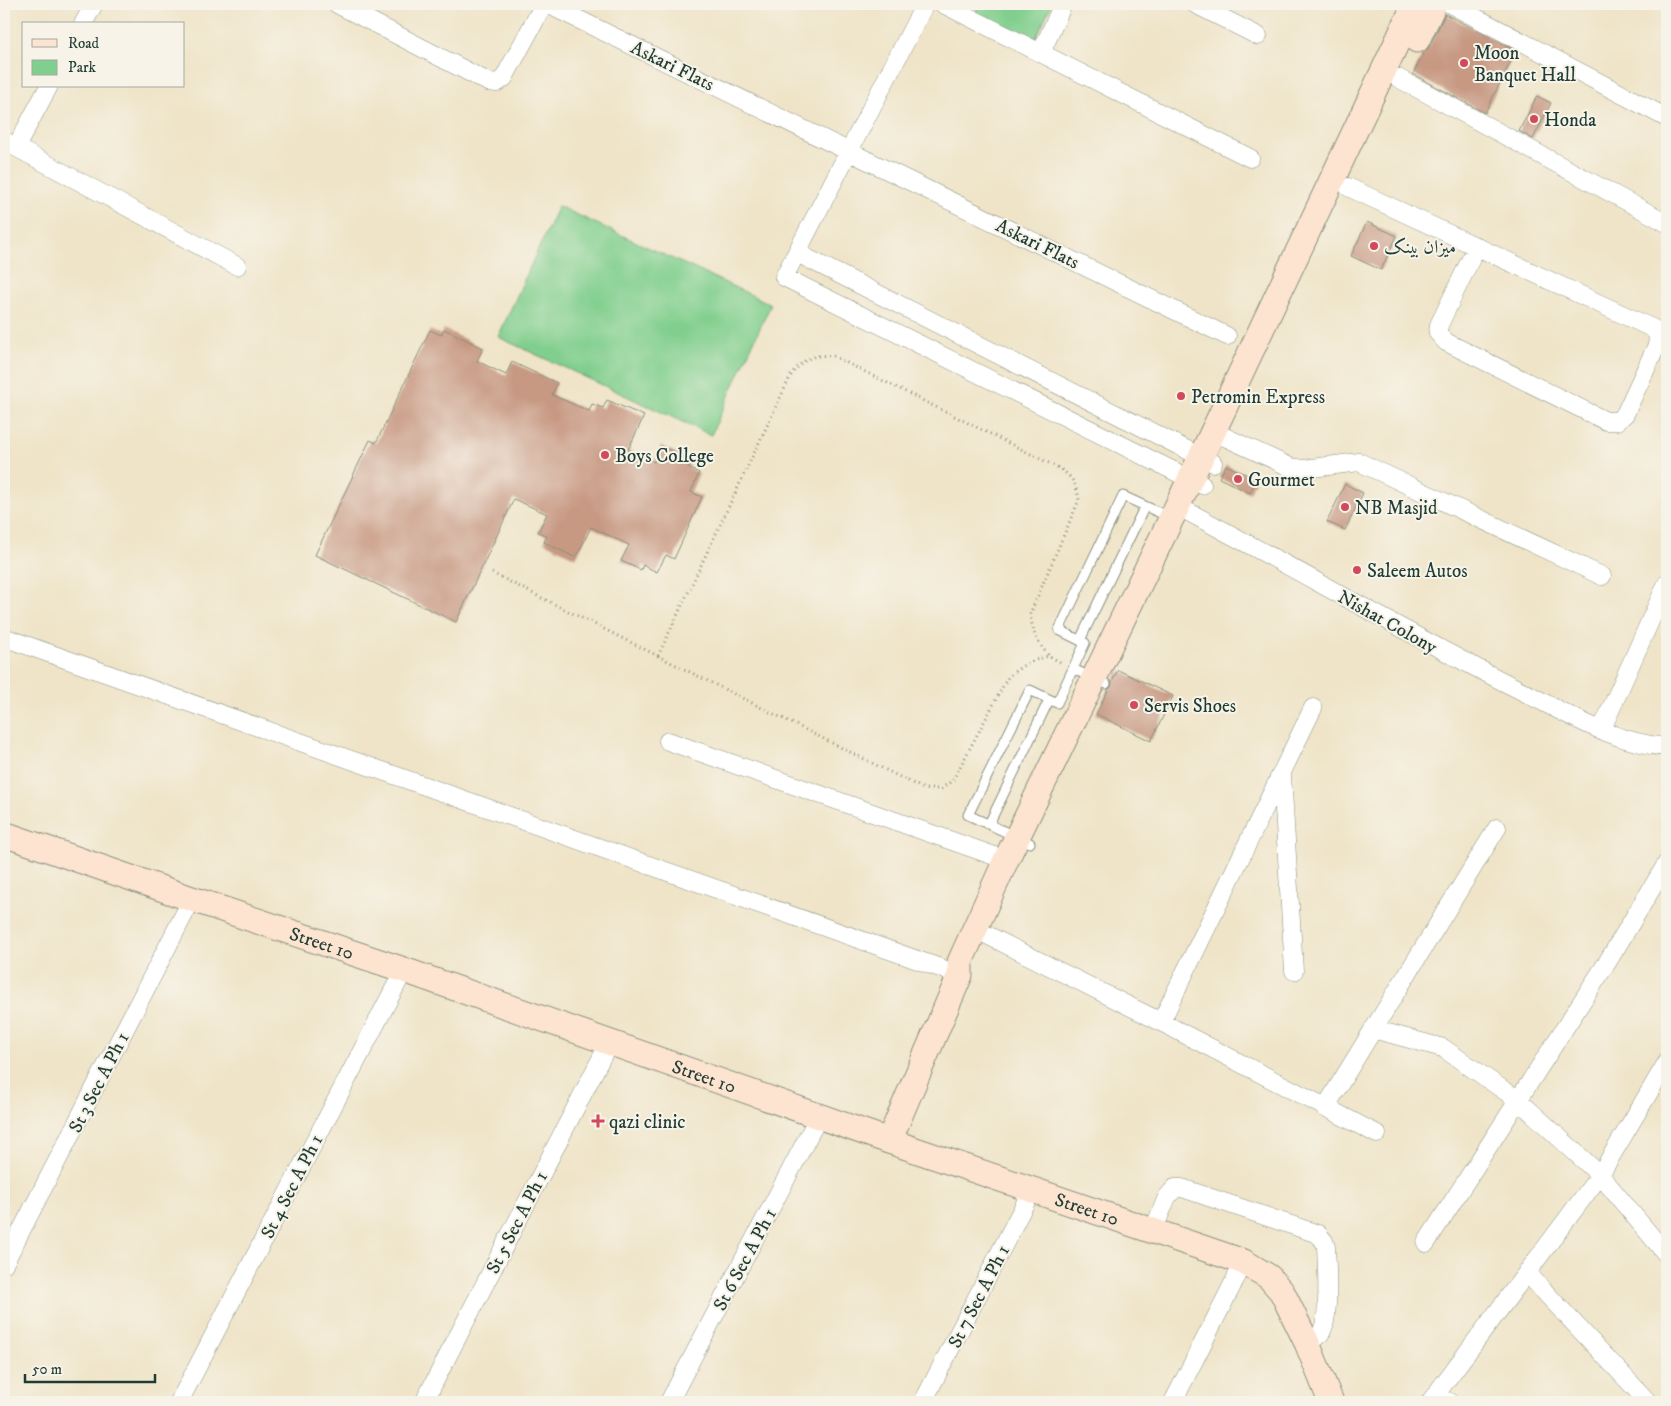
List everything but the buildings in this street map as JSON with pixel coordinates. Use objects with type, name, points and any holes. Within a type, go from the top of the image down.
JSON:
[{"type":"street","points":[[84,22],[94,4]]},
{"type":"street","points":[[338,4],[488,82],[497,83],[504,78],[547,5]]},
{"type":"street","points":[[925,4],[784,277],[1196,482]]},
{"type":"street","points":[[943,4],[1250,158]]},
{"type":"street","points":[[1041,53],[1063,4]]},
{"type":"street","points":[[1195,4],[1258,36]]},
{"type":"street","points":[[960,975],[971,967],[987,935],[1091,677],[1207,460],[1415,4]]},
{"type":"street","points":[[1207,460],[1225,438],[1348,187],[1434,4]]},
{"type":"street","points":[[1450,4],[1667,118]]},
{"type":"street","name":"Askari Flats","points":[[547,5],[1227,336]]},
{"type":"street","points":[[1398,78],[1667,223]]},
{"type":"street","points":[[48,88],[10,144],[237,266]]},
{"type":"street","points":[[1348,187],[1477,246],[1654,329],[1658,337],[1657,345],[1625,414],[1617,421],[1606,421],[1446,342],[1438,333],[1439,325],[1477,246]]},
{"type":"street","points":[[797,253],[1207,460]]},
{"type":"street","points":[[983,376],[994,352]]},
{"type":"street","points":[[1225,438],[1290,467],[1304,469],[1359,462],[1602,576]]},
{"type":"street","name":"Nishat Colony","points":[[1179,512],[1460,660],[1601,731],[1646,746],[1667,748]]},
{"type":"street","points":[[1601,731],[1667,583]]},
{"type":"street","points":[[6,638],[960,975]]},
{"type":"street","points":[[1161,1022],[1313,708]]},
{"type":"street","points":[[668,742],[1006,860]]},
{"type":"street","points":[[1282,774],[1294,971]]},
{"type":"street","points":[[1325,1108],[1497,828]]},
{"type":"street","name":"Street 10","points":[[4,834],[404,970],[889,1141],[1244,1262],[1269,1277],[1282,1292],[1307,1343],[1331,1402]]},
{"type":"street","points":[[889,1141],[960,975],[960,962],[1006,860],[1024,840]]},
{"type":"street","points":[[1426,1243],[1608,961],[1667,864]]},
{"type":"street","name":"St 3 Sec A Ph 1","points":[[4,1264],[192,899]]},
{"type":"street","points":[[987,935],[1161,1022],[1377,1134]]},
{"type":"street","name":"St 4 Sec A Ph 1","points":[[179,1402],[404,970]]},
{"type":"street","points":[[1373,1029],[1443,1048],[1518,1100],[1600,1175],[1667,1255]]},
{"type":"street","name":"St 5 Sec A Ph 1","points":[[424,1402],[609,1043]]},
{"type":"street","points":[[1430,1402],[1600,1175],[1667,1062]]},
{"type":"street","name":"St 6 Sec A Ph 1","points":[[669,1402],[819,1116]]},
{"type":"street","points":[[1153,1231],[1167,1197],[1175,1188],[1182,1188],[1318,1234],[1326,1247],[1326,1316],[1321,1332],[1316,1338],[1307,1343]]},
{"type":"street","name":"St 7 Sec A Ph 1","points":[[923,1402],[1032,1190]]},
{"type":"street","points":[[1174,1402],[1244,1262]]},
{"type":"street","points":[[1527,1273],[1648,1402]]},
{"type":"street","points":[[1430,1402],[1450,1402]]},
{"type":"lane","points":[[1024,840],[968,815],[1030,690],[1057,703],[1091,677],[1085,643],[1059,630],[1123,496],[1145,506],[1179,512]]},
{"type":"lane","points":[[1080,640],[1145,506]]},
{"type":"lane","points":[[989,824],[1049,700]]},
{"type":"path","points":[[658,656],[792,373],[805,359],[820,355],[833,356],[1059,468],[1070,476],[1076,486],[1079,500],[1030,614],[1038,644],[1049,656],[1091,677]]},
{"type":"path","points":[[492,573],[924,788],[941,789],[953,780],[1008,676],[1030,661],[1049,656]]},
{"type":"green space","points":[[979,4],[1052,4],[1031,48],[974,19]]},
{"type":"green space","points":[[558,206],[771,304],[711,435],[498,337]]},
{"type":"place","name":"Moon Banquet Hall","points":[[1464,63]]},
{"type":"place","name":"Honda","points":[[1534,119]]},
{"type":"place","name":"میزان بینک","points":[[1374,246]]},
{"type":"place","name":"Petromin Express","points":[[1181,396]]},
{"type":"place","name":"Boys College","points":[[605,455]]},
{"type":"place","name":"Gourmet","points":[[1238,479]]},
{"type":"place","name":"NB Masjid","points":[[1345,507]]},
{"type":"place","name":"Saleem Autos","points":[[1357,570]]},
{"type":"place","name":"Servis Shoes","points":[[1134,705]]},
{"type":"place","name":"qazi clinic","points":[[598,1121]]}]
